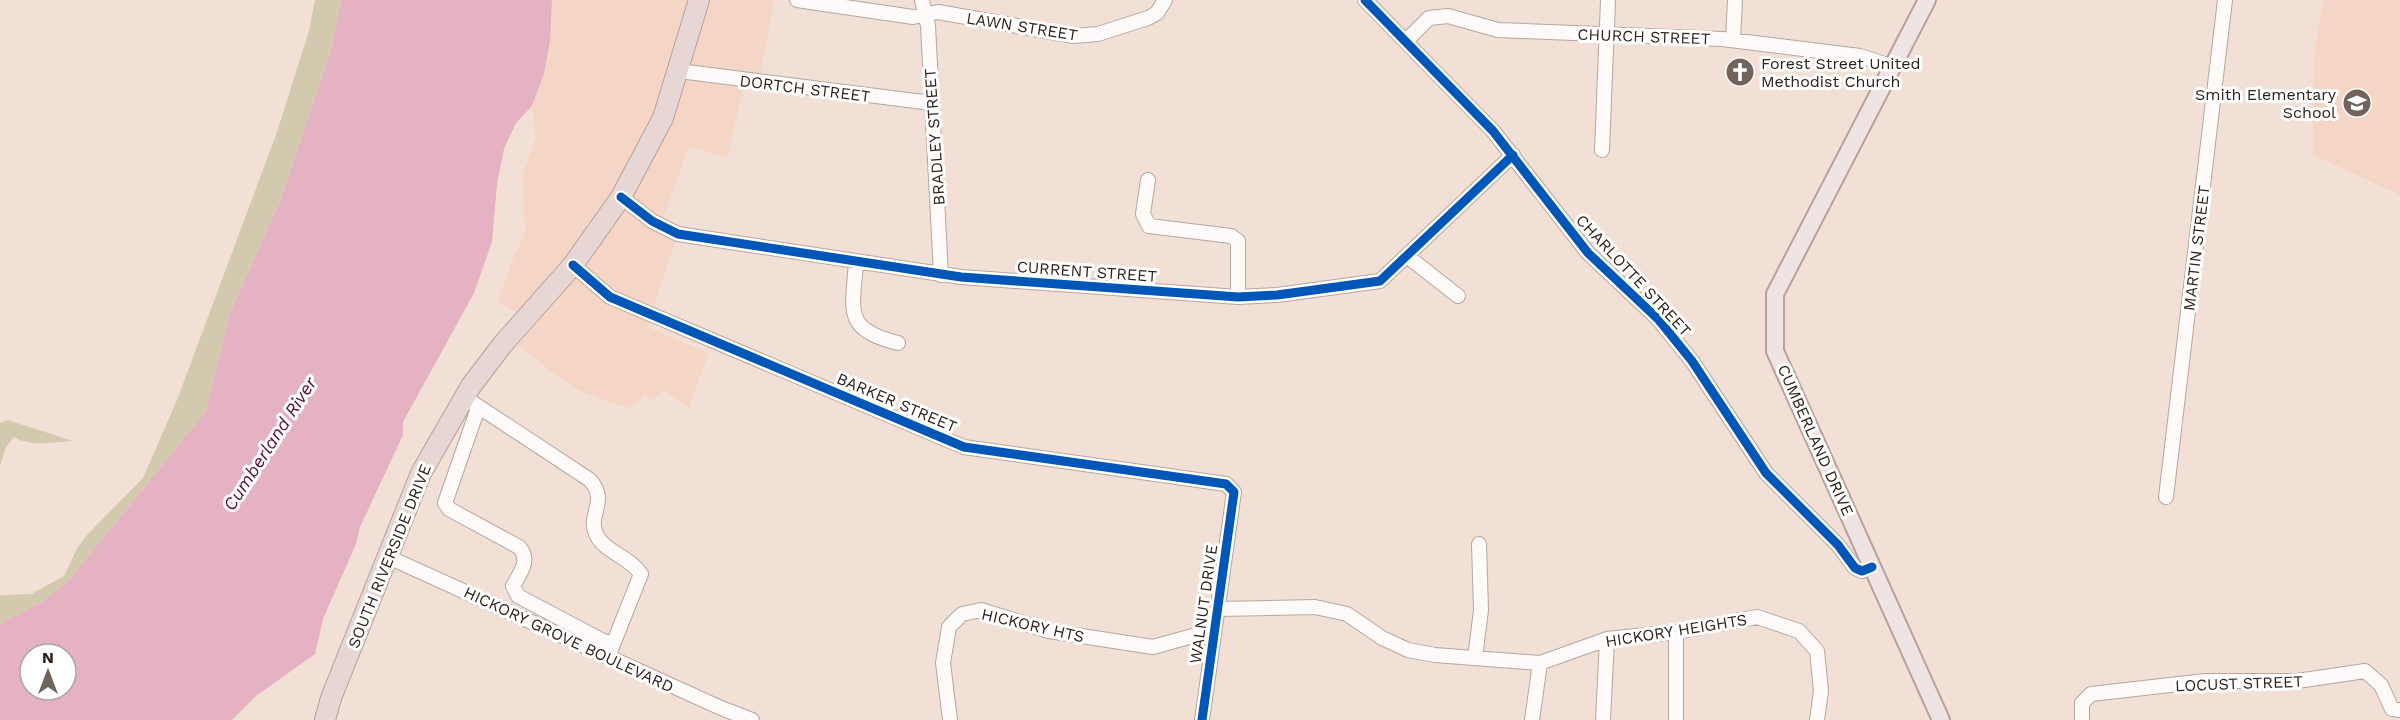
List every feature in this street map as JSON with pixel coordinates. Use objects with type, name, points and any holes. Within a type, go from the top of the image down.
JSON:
[{"type":"highway","name":"SOUTH RIVERSIDE DRIVE","points":[[325,720],[331,698],[386,556],[421,473],[471,403],[503,344],[573,265],[621,197],[663,118],[699,0]]},
{"type":"main road","name":"CUMBERLAND DRIVE","points":[[1928,0],[1891,66],[1775,294],[1775,351],[1941,720]]},
{"type":"street","name":"LAWN STREET","points":[[797,0],[913,17],[938,12],[1063,36],[1085,36],[1148,18],[1157,13],[1165,0]]},
{"type":"street","name":"BRADLEY STREET","points":[[922,0],[928,26],[941,275]]},
{"type":"street","name":"CHARLOTTE STREET","points":[[1365,0],[1512,155],[1572,233],[1658,319],[1692,361],[1766,473],[1838,545],[1855,568],[1862,571],[1872,567]]},
{"type":"street","points":[[1602,150],[1608,0]]},
{"type":"street","points":[[1732,40],[1735,0]]},
{"type":"street","name":"MARTIN STREET","points":[[2166,497],[2225,0]]},
{"type":"street","name":"CHURCH STREET","points":[[1406,41],[1421,24],[1437,16],[1498,30],[1732,40],[1860,56],[1891,66]]},
{"type":"street","name":"DORTCH STREET","points":[[679,71],[931,103]]},
{"type":"street","name":"CURRENT STREET","points":[[621,197],[652,221],[678,234],[941,275],[1238,297],[1374,283],[1385,278],[1512,155]]},
{"type":"street","points":[[1148,180],[1143,214],[1149,226],[1231,236],[1238,241],[1238,297]]},
{"type":"street","points":[[1407,256],[1458,296]]},
{"type":"street","points":[[856,262],[854,308],[858,325],[872,335],[898,342]]},
{"type":"street","name":"BARKER STREET","points":[[573,265],[610,297],[964,447],[1226,484],[1234,492]]},
{"type":"street","points":[[608,657],[612,642],[616,638],[641,574],[636,566],[599,540],[594,530],[599,496],[596,488],[590,480],[471,403],[464,448],[445,503],[449,509],[525,553],[525,562],[513,586],[518,596],[603,641],[612,642]]},
{"type":"street","name":"WALNUT DRIVE","points":[[1202,720],[1234,492]]},
{"type":"street","points":[[1475,658],[1481,610],[1479,544]]},
{"type":"street","name":"HICKORY GROVE BOULEVARD","points":[[386,556],[608,657],[718,714],[752,720]]},
{"type":"street","name":"HICKORY HEIGHTS","points":[[1218,609],[1315,607],[1347,614],[1382,638],[1408,650],[1540,663],[1607,639],[1677,632],[1757,618],[1799,632],[1817,651],[1821,691],[1817,720]]},
{"type":"street","name":"HICKORY HTS","points":[[950,720],[943,663],[949,627],[962,614],[981,610],[1048,631],[1154,647],[1214,630]]},
{"type":"street","points":[[1676,720],[1677,632]]},
{"type":"street","points":[[1603,720],[1607,639]]},
{"type":"street","points":[[1532,720],[1540,663]]},
{"type":"street","name":"LOCUST STREET","points":[[2082,720],[2082,703],[2091,694],[2205,681],[2297,681],[2365,671],[2381,685],[2392,709],[2398,710]]},
{"type":"shaded area","points":[[315,0],[341,0],[331,50],[281,199],[229,315],[206,411],[70,579],[40,603],[0,624],[0,595],[31,594],[64,576],[78,547],[87,535],[143,478],[177,400],[276,135],[309,31]]},
{"type":"shaded area","points":[[552,0],[774,0],[760,79],[745,78],[728,158],[689,147],[658,233],[675,241],[648,327],[709,353],[689,408],[664,390],[653,401],[645,395],[631,408],[578,390],[518,345],[537,323],[497,302],[515,253],[525,235],[522,177],[536,137],[532,106],[544,74]]},
{"type":"shaded area","name":"Smith Elementary School","points":[[2323,0],[2400,0],[2400,195],[2313,155],[2314,52]]},
{"type":"shaded area","points":[[8,420],[73,441],[35,443],[14,437],[6,447],[0,466],[0,423]]},
{"type":"water","name":"Cumberland River","points":[[341,0],[552,0],[550,41],[544,74],[532,106],[516,123],[504,149],[497,184],[492,242],[474,293],[403,422],[403,435],[360,527],[356,544],[323,619],[315,654],[256,696],[232,720],[0,720],[0,624],[40,603],[70,579],[206,411],[229,315],[281,199],[331,50]]},
{"type":"cycle path","points":[[1365,0],[1493,131],[1588,253],[1658,319],[1692,361],[1766,473],[1838,545],[1855,568],[1862,571],[1872,567]]},
{"type":"cycle path","points":[[621,197],[652,221],[678,234],[961,277],[1238,297],[1277,295],[1380,281],[1513,155]]},
{"type":"cycle path","points":[[573,265],[610,297],[964,447],[1226,484],[1234,492],[1202,720]]},
{"type":"place","name":"Forest Street United Methodist Church","points":[[1740,72]]},
{"type":"place","name":"Smith Elementary School","points":[[2357,103]]}]
